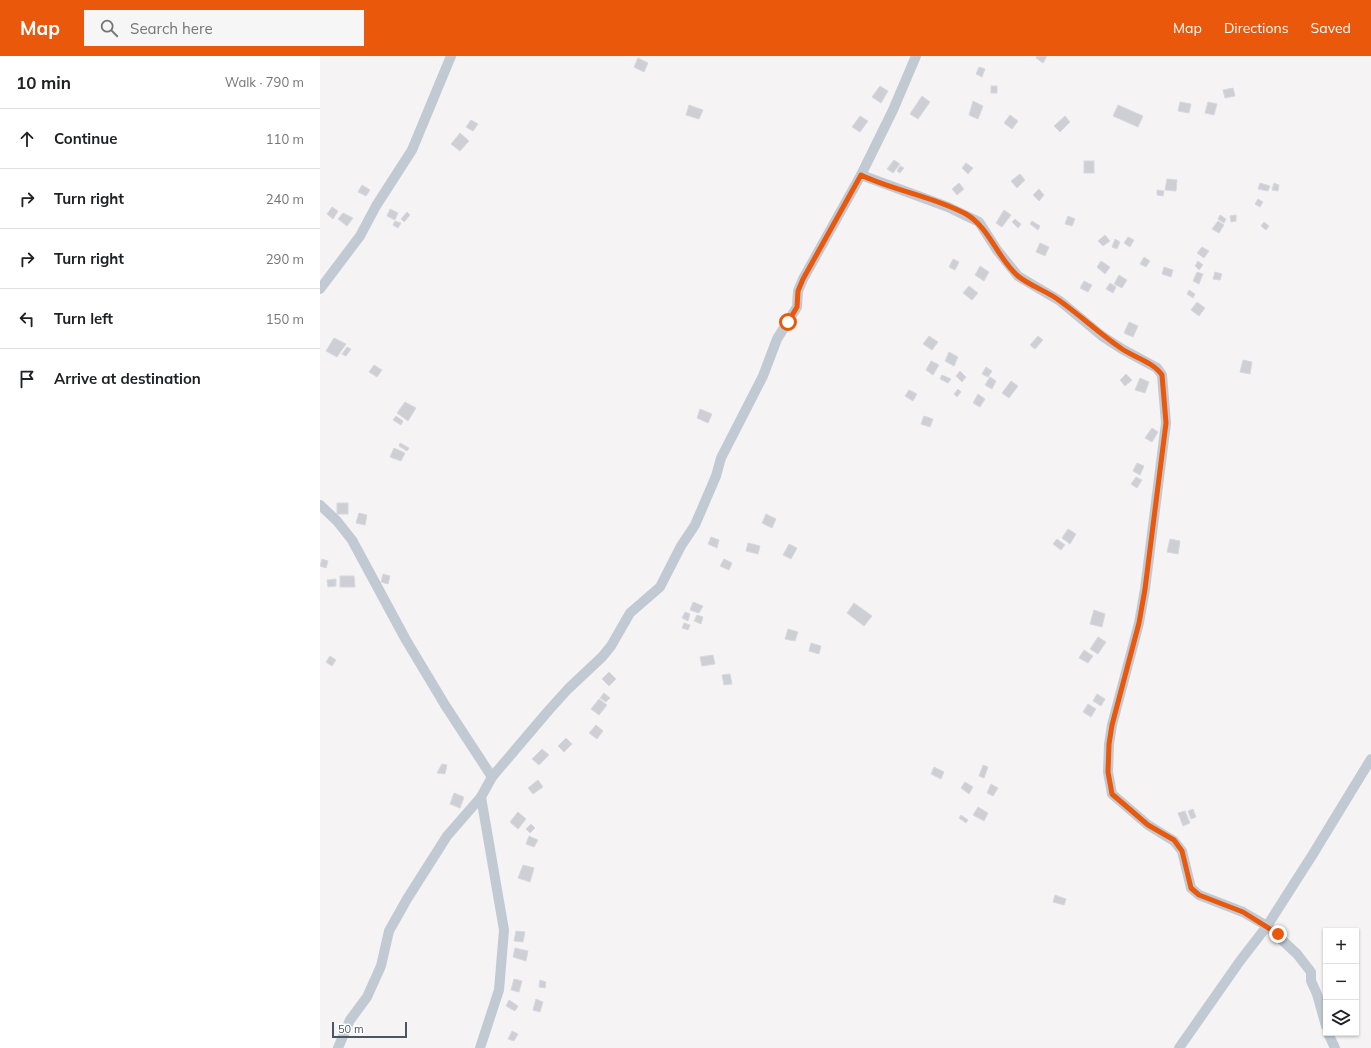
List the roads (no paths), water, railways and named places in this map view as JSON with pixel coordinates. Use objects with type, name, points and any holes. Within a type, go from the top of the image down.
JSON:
[{"type":"street","points":[[320,289],[360,236],[376,206],[412,150],[451,56]]},
{"type":"street","points":[[338,1048],[350,1020],[367,997],[381,966],[389,930],[407,899],[452,830],[481,797],[492,777],[568,689],[602,658],[611,646],[630,613],[660,587],[681,546],[695,525],[716,476],[721,458],[763,376],[777,339],[797,307],[798,291],[803,279],[861,175],[893,110],[916,56]]},
{"type":"street","points":[[861,175],[948,207],[979,222],[997,250],[1018,276],[1060,301],[1102,336],[1157,368],[1162,375],[1165,430],[1145,589],[1139,623],[1112,725],[1109,744],[1108,772],[1112,794],[1148,825],[1174,840],[1182,851],[1191,888],[1199,895],[1243,912],[1278,934],[1308,968],[1323,1016]]},
{"type":"street","points":[[320,505],[337,521],[352,540],[406,640],[445,706],[492,777]]},
{"type":"street","points":[[1179,1048],[1240,961],[1267,926],[1371,759]]},
{"type":"street","points":[[480,1048],[499,990],[504,930],[481,797]]},
{"type":"street","points":[[1329,1036],[1334,1048]]}]
